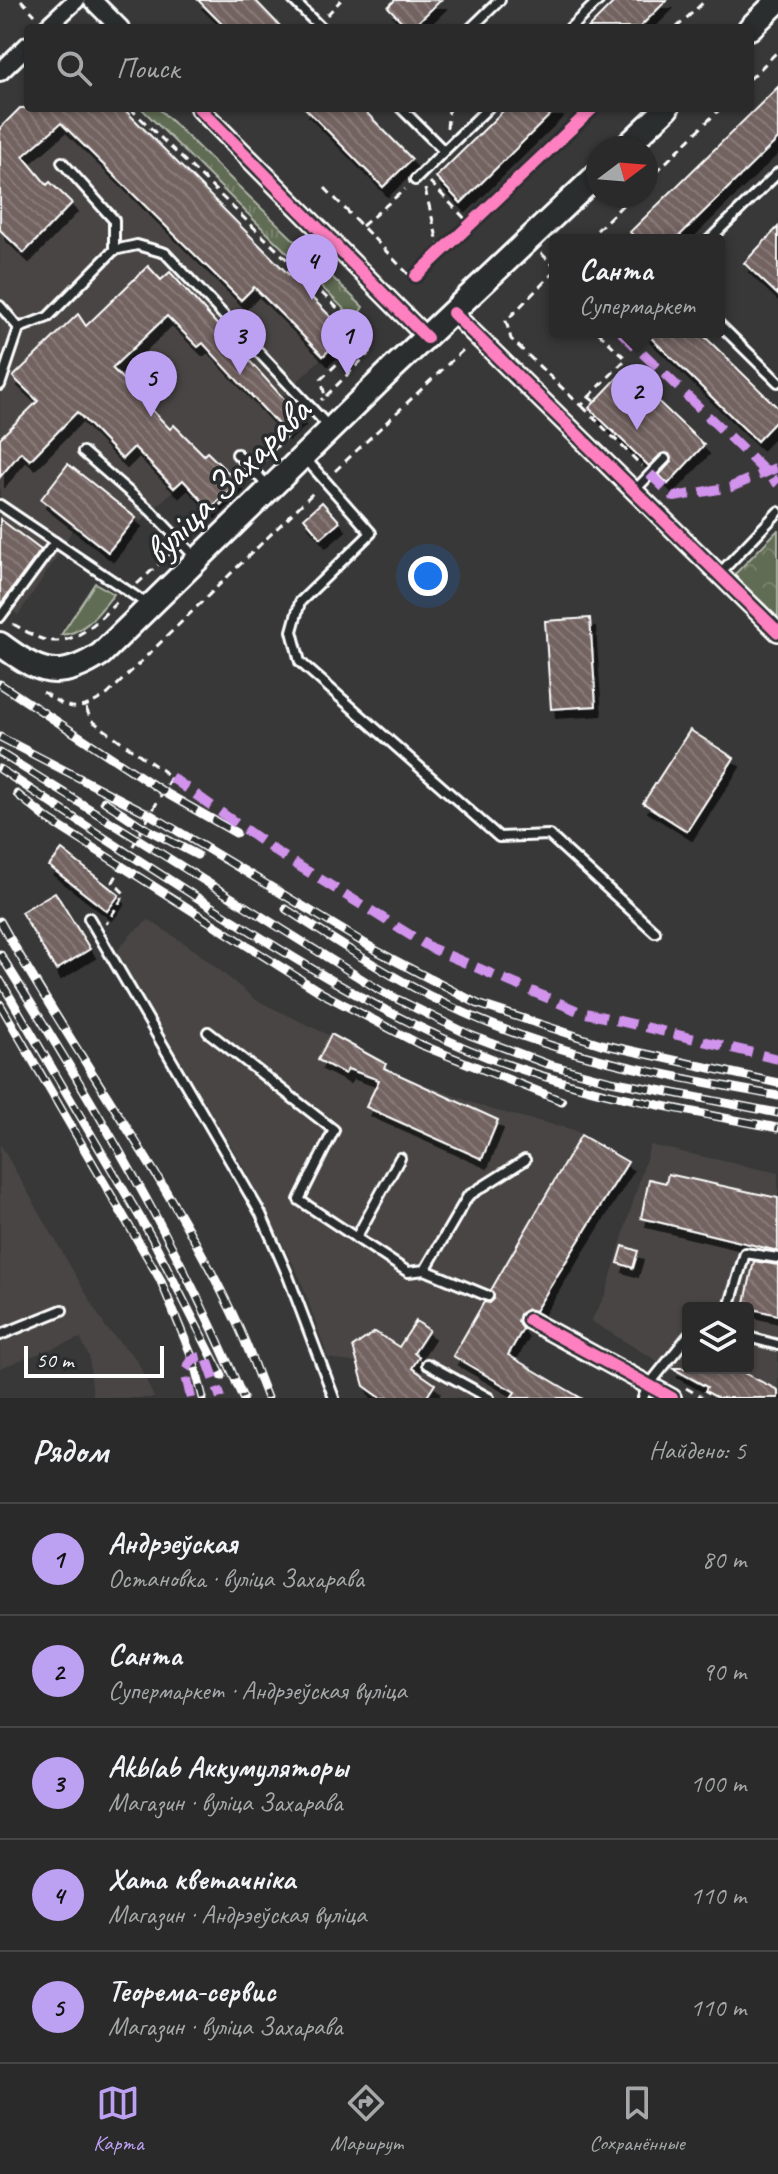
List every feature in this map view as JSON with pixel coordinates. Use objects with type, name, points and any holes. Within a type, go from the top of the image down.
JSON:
[{"type":"main road","points":[[754,24],[778,1]]},
{"type":"main road","points":[[638,136],[663,112]]},
{"type":"main road","name":"вуліца Захарава","points":[[0,644],[47,672],[86,664],[116,641],[586,186]]},
{"type":"street","points":[[41,23],[76,0]]},
{"type":"street","points":[[92,0],[116,24]]},
{"type":"street","points":[[0,72],[24,49]]},
{"type":"street","points":[[203,112],[427,338]]},
{"type":"street","points":[[453,313],[778,632]]},
{"type":"street","points":[[529,1320],[645,1392],[678,1392]]},
{"type":"lane","points":[[293,0],[317,24]]},
{"type":"lane","points":[[475,24],[500,0]]},
{"type":"lane","points":[[574,24],[599,0]]},
{"type":"lane","points":[[405,112],[444,151]]},
{"type":"lane","points":[[418,177],[484,112]]},
{"type":"lane","points":[[62,162],[114,220],[114,250]]},
{"type":"lane","points":[[715,234],[778,173]]},
{"type":"lane","points":[[19,328],[48,317],[114,250],[137,245],[165,253],[331,430]]},
{"type":"lane","points":[[0,306],[19,328]]},
{"type":"lane","points":[[0,385],[19,328]]},
{"type":"lane","points":[[725,330],[778,382]]},
{"type":"lane","points":[[83,452],[151,511],[198,560]]},
{"type":"lane","points":[[237,454],[270,489]]},
{"type":"lane","points":[[304,456],[371,533],[300,602],[292,631],[300,662],[499,837],[549,835],[655,932]]},
{"type":"lane","points":[[634,491],[665,459]]},
{"type":"lane","points":[[0,505],[151,607]]},
{"type":"lane","points":[[719,574],[778,512]]},
{"type":"lane","points":[[0,617],[55,542]]},
{"type":"lane","points":[[89,918],[261,1214],[334,1398]]},
{"type":"lane","points":[[208,1032],[334,1130],[299,1200],[408,1272],[425,1270],[488,1296]]},
{"type":"lane","points":[[356,1238],[400,1158]]},
{"type":"lane","points":[[425,1270],[468,1196],[525,1160]]},
{"type":"lane","points":[[731,1302],[745,1253],[778,1258]]},
{"type":"lane","points":[[0,1335],[62,1310]]},
{"type":"lane","points":[[754,1339],[778,1345]]},
{"type":"lane","points":[[645,1392],[682,1344]]},
{"type":"lane","points":[[427,1364],[489,1398]]},
{"type":"path","points":[[21,0],[41,23]]},
{"type":"path","points":[[327,14],[341,0]]},
{"type":"path","points":[[680,24],[706,0]]},
{"type":"path","points":[[754,75],[778,51]]},
{"type":"path","points":[[134,112],[358,328],[361,341],[321,379],[325,396]]},
{"type":"path","points":[[325,188],[414,278],[589,112]]},
{"type":"path","points":[[658,170],[717,112]]},
{"type":"path","points":[[418,177],[471,225]]},
{"type":"path","points":[[362,226],[418,177]]},
{"type":"path","points":[[418,177],[441,254]]},
{"type":"path","points":[[593,234],[620,208]]},
{"type":"path","points":[[549,277],[506,321],[511,339],[650,474]]},
{"type":"path","points":[[581,406],[626,359],[604,338]]},
{"type":"path","points":[[341,465],[466,347]]},
{"type":"path","points":[[313,409],[371,351]]},
{"type":"path","points":[[589,397],[595,402]]},
{"type":"path","points":[[0,617],[45,640],[69,639],[82,634],[181,544]]},
{"type":"path","points":[[86,708],[91,720],[171,777],[113,882],[125,894],[100,933]]},
{"type":"path","points":[[678,1392],[703,1398]]},
{"type":"shaded area","points":[[24,104],[24,112],[127,112],[278,263],[273,268],[347,333],[283,396],[300,417],[210,509],[183,481],[141,522],[135,518],[108,552],[74,526],[63,548],[18,615],[0,603],[0,128]]},
{"type":"shaded area","points":[[149,920],[196,951],[256,1000],[386,1063],[384,1069],[489,1109],[574,1130],[628,1162],[508,1355],[581,1398],[381,1398],[371,1391],[384,1368],[377,1364],[361,1375],[356,1363],[328,1358],[300,1278],[247,1173],[116,952],[133,932]]},
{"type":"shaded area","points":[[0,1144],[106,1328],[137,1360],[154,1398],[93,1398],[89,1356],[80,1338],[0,1368]]},
{"type":"shaded area","points":[[650,1145],[778,1173],[778,1398],[718,1398],[591,1321],[606,1293]]},
{"type":"green space","points":[[145,112],[162,112],[363,307],[355,320]]},
{"type":"green space","points":[[778,530],[778,618],[734,575]]},
{"type":"green space","points":[[95,583],[114,594],[85,626],[61,635]]},
{"type":"building","points":[[198,0],[255,0],[278,24],[222,24]]},
{"type":"building","points":[[395,0],[441,0],[416,24],[404,24],[388,7]]},
{"type":"building","points":[[616,0],[667,0],[643,24],[592,24]]},
{"type":"building","points":[[778,87],[778,139],[681,234],[632,234],[630,232]]},
{"type":"building","points":[[20,108],[24,108],[24,112],[127,112],[347,333],[323,356],[254,287],[241,300],[61,123],[23,156],[47,185],[50,182],[72,203],[24,253],[0,230],[0,128]]},
{"type":"building","points":[[309,112],[366,112],[412,159],[383,187]]},
{"type":"building","points":[[502,112],[553,112],[461,203],[436,177]]},
{"type":"building","points":[[778,227],[778,295],[744,263]]},
{"type":"building","points":[[148,266],[161,280],[170,272],[300,417],[284,431],[203,343],[198,347],[167,316],[112,368],[170,429],[174,425],[204,455],[207,452],[238,482],[210,509],[183,480],[174,488],[134,447],[122,459],[77,412],[30,460],[21,452],[0,477],[0,438],[38,401],[13,377],[78,314],[86,326]]},
{"type":"building","points":[[651,338],[706,338],[778,408],[778,419],[757,441]]},
{"type":"building","points":[[625,370],[704,445],[668,484],[659,475],[672,461],[669,454],[661,454],[649,466],[589,408]]},
{"type":"building","points":[[68,464],[136,518],[108,552],[41,499]]},
{"type":"building","points":[[322,502],[340,522],[321,538],[304,518]]},
{"type":"building","points":[[0,519],[41,550],[0,605]]},
{"type":"building","points":[[590,618],[596,706],[551,709],[545,621]]},
{"type":"building","points":[[690,730],[734,758],[687,831],[643,803]]},
{"type":"building","points":[[62,850],[119,895],[107,911],[49,866]]},
{"type":"building","points":[[55,892],[90,949],[56,970],[21,912]]},
{"type":"building","points":[[331,1034],[386,1064],[384,1068],[498,1120],[482,1159],[366,1107],[379,1080],[348,1069],[345,1074],[318,1060]]},
{"type":"building","points":[[581,1135],[628,1162],[535,1311],[528,1309],[520,1314],[518,1321],[523,1329],[508,1355],[581,1398],[511,1398],[515,1392],[453,1356],[484,1302],[490,1303],[494,1299],[491,1290]]},
{"type":"building","points":[[668,1174],[778,1198],[778,1251],[641,1218],[649,1179],[666,1183]]},
{"type":"building","points":[[623,1246],[638,1251],[633,1268],[618,1263]]},
{"type":"building","points":[[754,1261],[778,1265],[778,1315],[754,1309],[754,1302],[745,1302]]},
{"type":"building","points":[[416,1321],[429,1330],[414,1353],[419,1357],[412,1368],[435,1384],[426,1398],[381,1398],[364,1386],[353,1347],[375,1332],[399,1347]]},
{"type":"building","points":[[683,1374],[746,1374],[778,1390],[778,1398],[718,1398],[705,1391],[707,1387]]},
{"type":"railway","points":[[0,684],[164,792],[236,833]]},
{"type":"railway","points":[[0,737],[151,815],[379,952],[478,1004],[601,1044],[778,1083]]},
{"type":"railway","points":[[0,753],[381,991],[470,1035],[547,1064],[611,1081],[778,1113]]},
{"type":"railway","points":[[0,769],[274,946],[364,998],[457,1045],[560,1081],[632,1099],[778,1128]]},
{"type":"railway","points":[[17,794],[49,820],[322,993],[419,1044],[562,1101]]},
{"type":"railway","points":[[104,801],[143,827],[197,855]]},
{"type":"railway","points":[[286,909],[410,985],[488,1023],[595,1058],[778,1096]]},
{"type":"railway","points":[[0,921],[186,1225],[240,1330],[267,1398]]},
{"type":"railway","points":[[0,954],[131,1171],[190,1283],[243,1398]]},
{"type":"railway","points":[[0,980],[152,1238],[222,1376]]},
{"type":"railway","points":[[0,1004],[160,1279],[193,1359],[203,1398]]},
{"type":"marked path","points":[[627,338],[778,484]]},
{"type":"marked path","points":[[650,474],[674,497],[731,487],[778,467]]},
{"type":"marked path","points":[[171,777],[278,853],[431,948],[578,1011],[778,1059]]},
{"type":"marked path","points":[[191,1398],[185,1371],[193,1359],[206,1356],[221,1398]]},
{"type":"cycle path","points":[[203,112],[427,338]]},
{"type":"cycle path","points":[[416,276],[589,112]]},
{"type":"cycle path","points":[[453,313],[778,632]]},
{"type":"cycle path","points":[[529,1320],[672,1398]]},
{"type":"place","name":"Хата кветачніка","points":[[312,300]]},
{"type":"place","name":"Akblab Аккумуляторы","points":[[240,375]]},
{"type":"place","name":"Андрэеўская","points":[[347,375]]},
{"type":"place","name":"Теорема-сервис","points":[[151,417]]},
{"type":"place","name":"Санта","points":[[637,430]]}]
